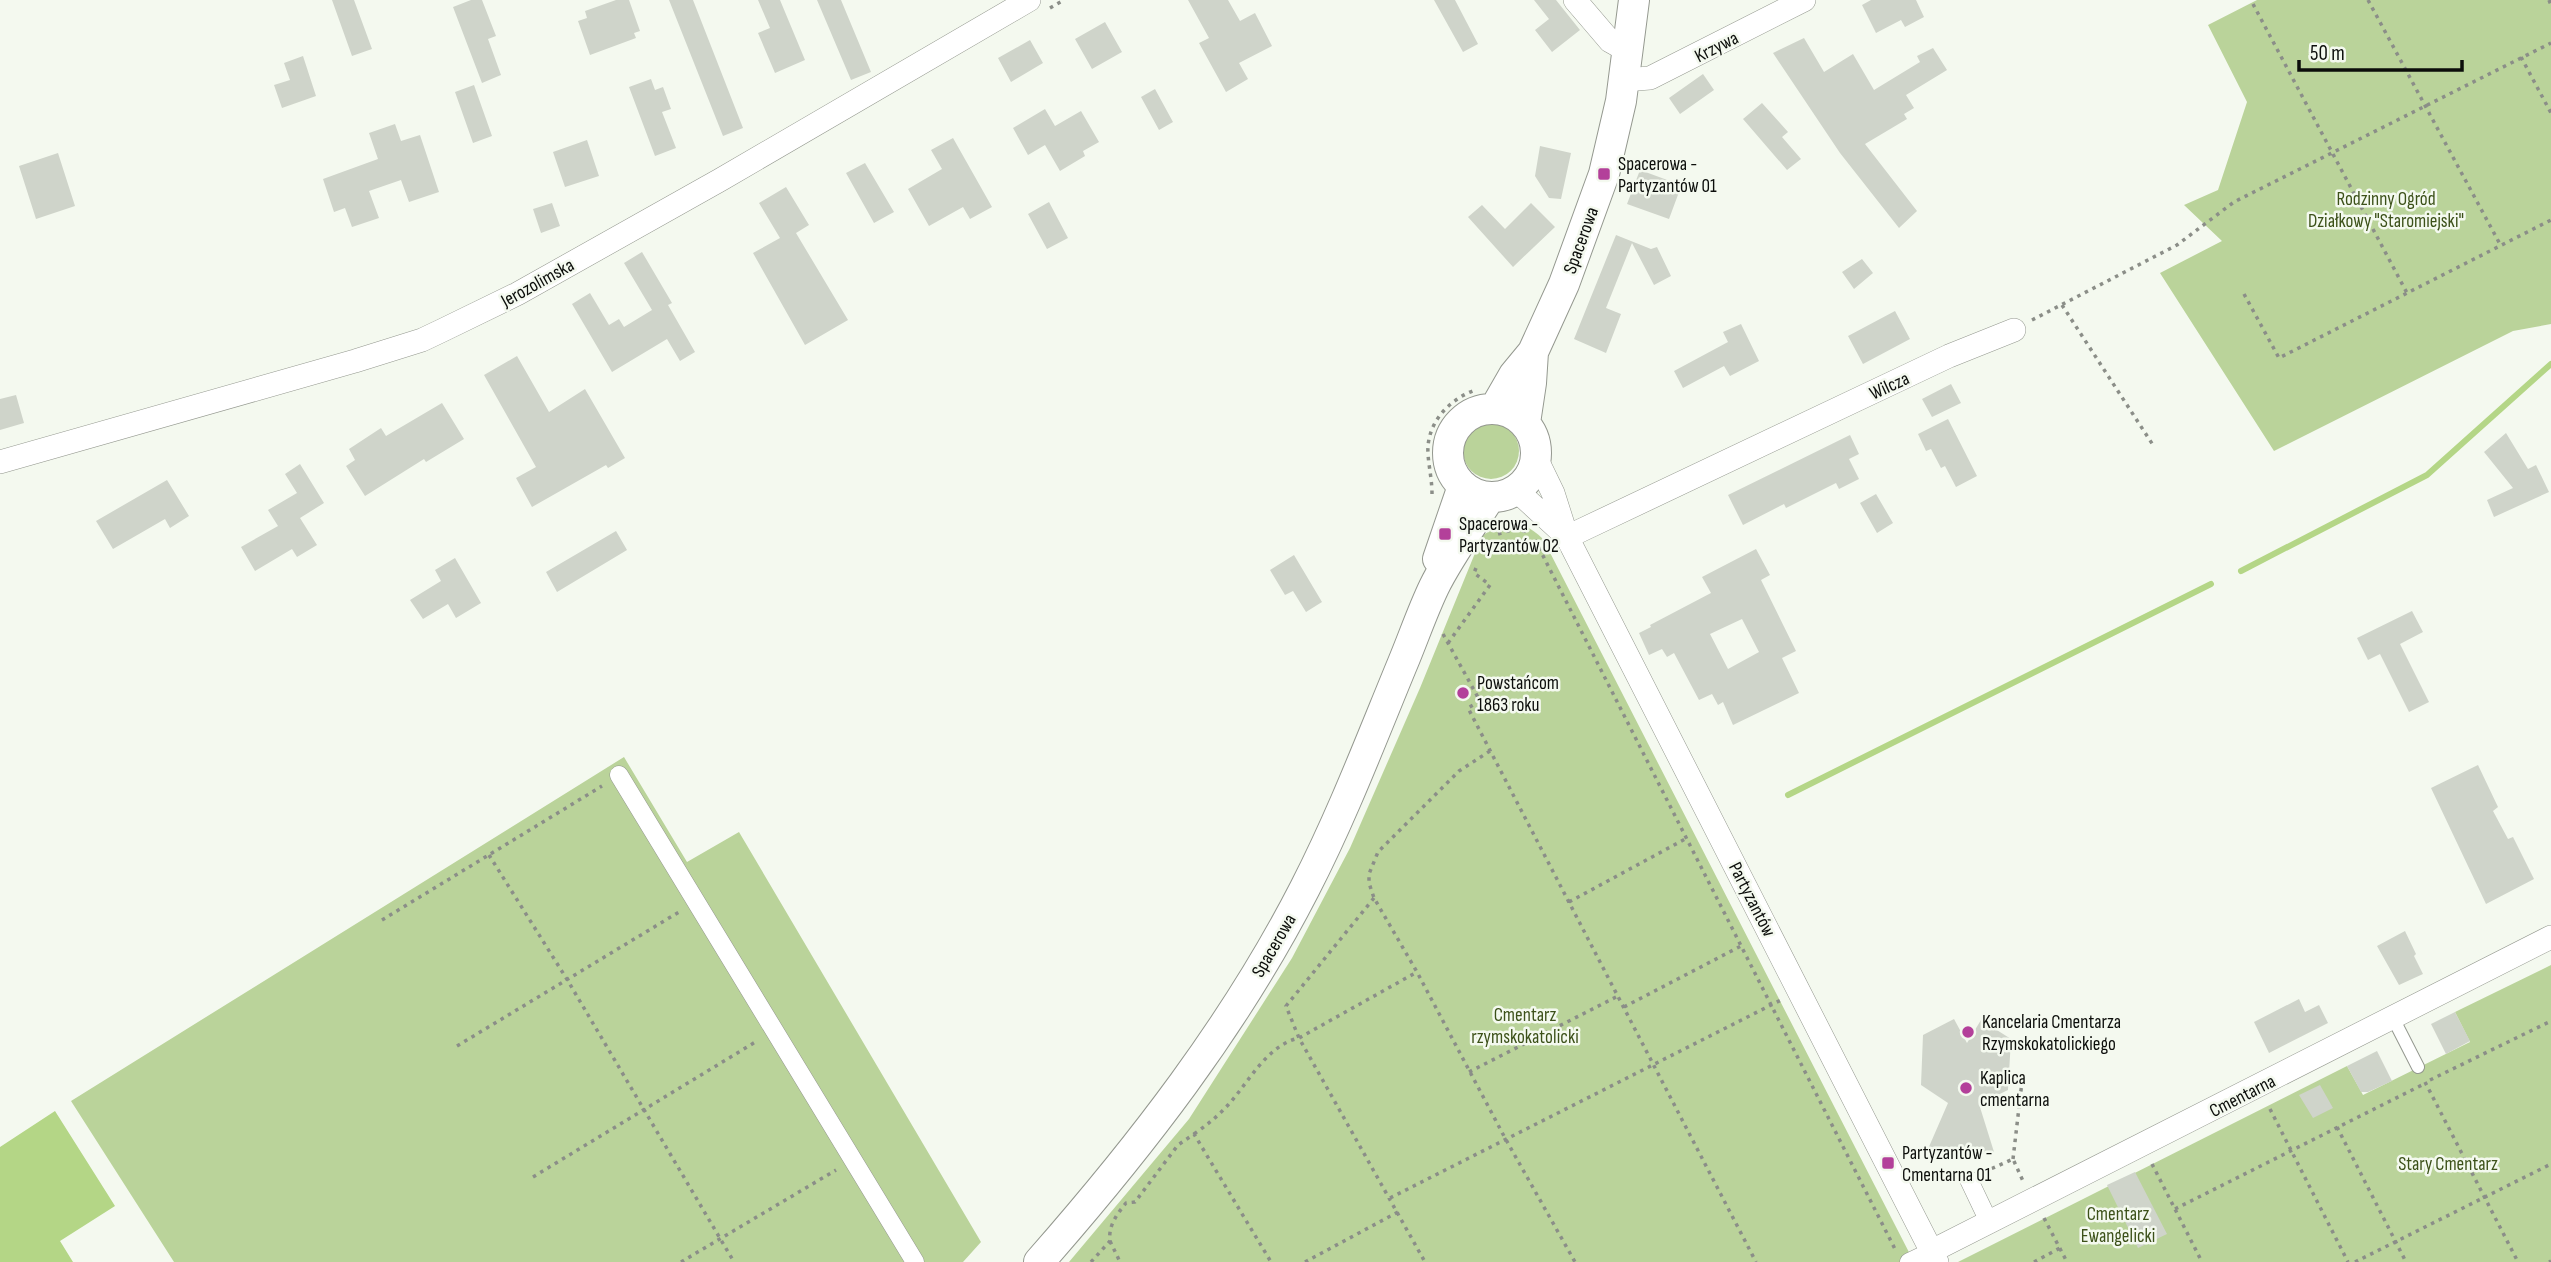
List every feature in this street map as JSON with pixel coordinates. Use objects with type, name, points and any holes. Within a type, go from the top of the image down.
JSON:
[{"type":"street","name":"Jerozolimska","points":[[0,461],[355,361],[433,335],[517,294],[863,98],[1029,0]]},
{"type":"street","points":[[1575,0],[1610,41],[1626,65]]},
{"type":"street","name":"Spacerowa","points":[[1487,398],[1514,375],[1533,352],[1564,284],[1604,174],[1626,65],[1634,0]]},
{"type":"street","name":"Krzywa","points":[[1626,65],[1650,78],[1804,0]]},
{"type":"street","name":"Wilcza","points":[[1567,537],[1956,353],[2014,330]]},
{"type":"street","name":"Spacerowa","points":[[1525,423],[1533,352]]},
{"type":"street","points":[[1487,398],[1525,423],[1536,446],[1536,458],[1530,477],[1490,491],[1454,476],[1449,463],[1451,436],[1458,424],[1468,415],[1481,410],[1487,398]]},
{"type":"street","name":"Partyzantów","points":[[1536,458],[1553,493],[1567,537],[1934,1256]]},
{"type":"street","name":"Spacerowa","points":[[1039,1262],[1184,1083],[1222,1031],[1268,956],[1306,886],[1344,806],[1435,585],[1445,534],[1490,491]]},
{"type":"street","name":"Partyzantów","points":[[1490,491],[1567,537]]},
{"type":"street","points":[[619,775],[915,1262]]},
{"type":"street","name":"Cmentarna","points":[[1934,1256],[1989,1222],[2551,937]]},
{"type":"street","points":[[1974,1177],[1989,1222]]},
{"type":"street","points":[[1909,1262],[1934,1256]]},
{"type":"lane","points":[[2393,1018],[2418,1068]]},
{"type":"path","points":[[2368,0],[2501,246]]},
{"type":"path","points":[[2252,4],[2407,293]]},
{"type":"path","points":[[2014,330],[2177,245],[2234,202],[2551,43]]},
{"type":"path","points":[[2521,57],[2551,113]]},
{"type":"path","points":[[2244,294],[2279,358],[2551,220]]},
{"type":"path","points":[[2062,305],[2152,445]]},
{"type":"path","points":[[1432,500],[1428,450],[1434,425],[1450,404],[1467,393],[1487,398]]},
{"type":"path","points":[[1496,534],[1506,530],[1525,531],[1533,535],[1542,549],[1901,1262]]},
{"type":"path","points":[[1448,643],[1490,585],[1474,573],[1478,564]]},
{"type":"path","points":[[1443,634],[1480,702],[1468,708],[1756,1262]]},
{"type":"path","points":[[1490,751],[1460,771],[1378,852],[1369,874],[1374,898],[1575,1262]]},
{"type":"path","points":[[382,920],[619,775]]},
{"type":"path","points":[[1569,902],[1687,838]]},
{"type":"path","points":[[489,855],[568,981],[734,1262]]},
{"type":"path","points":[[1374,898],[1286,1006],[1299,1038],[1425,1262]]},
{"type":"path","points":[[457,1046],[696,902]]},
{"type":"path","points":[[1624,1007],[1741,946]]},
{"type":"path","points":[[1120,1262],[1108,1233],[1116,1216],[1126,1203],[1135,1202],[1178,1145],[1213,1121],[1272,1052],[1285,1041],[1299,1038],[1417,972]]},
{"type":"path","points":[[1469,1072],[1618,996]]},
{"type":"path","points":[[1390,1198],[1772,1004]]},
{"type":"path","points":[[2175,1209],[2551,1021]]},
{"type":"path","points":[[533,1177],[774,1031]]},
{"type":"path","points":[[2418,1068],[2518,1262]]},
{"type":"path","points":[[2023,1073],[2013,1160],[2026,1187]]},
{"type":"path","points":[[2270,1109],[2348,1262]]},
{"type":"path","points":[[2337,1127],[2406,1262]]},
{"type":"path","points":[[1194,1134],[1271,1262]]},
{"type":"path","points":[[2150,1159],[2202,1262]]},
{"type":"path","points":[[681,1262],[853,1160]]},
{"type":"path","points":[[1974,1177],[2013,1160]]},
{"type":"path","points":[[2355,1262],[2551,1164]]},
{"type":"path","points":[[1305,1262],[1398,1212]]},
{"type":"path","points":[[2042,1213],[2067,1262]]},
{"type":"path","points":[[1091,1262],[1110,1241]]},
{"type":"path","points":[[2034,1262],[2060,1248]]},
{"type":"green space","name":"Rodzinny Ogród Działkowy \"Staromiejski\"","points":[[2257,0],[2551,0],[2551,324],[2513,331],[2274,451],[2160,273],[2222,241],[2184,205],[2218,190],[2247,102],[2208,25]]},
{"type":"green space","points":[[1491,423],[1506,428],[1514,436],[1519,451],[1514,466],[1506,474],[1491,479],[1476,474],[1468,466],[1463,451],[1468,436],[1476,428]]},
{"type":"green space","name":"Cmentarz rzymskokatolicki","points":[[1506,523],[1526,526],[1543,539],[1914,1262],[1069,1262],[1189,1119],[1292,958],[1350,848],[1420,688],[1482,536]]},
{"type":"green space","points":[[624,757],[687,862],[739,832],[981,1242],[963,1262],[174,1262],[71,1101]]},
{"type":"green space","name":"Stary Cmentarz","points":[[2551,965],[2551,1262],[1958,1262],[2347,1066],[2363,1095],[2470,1042],[2455,1012]]},
{"type":"shaded area","points":[[55,1111],[115,1206],[60,1241],[73,1262],[0,1262],[0,1147]]},
{"type":"building","points":[[332,0],[354,0],[372,49],[352,56]]},
{"type":"building","points":[[471,0],[482,0],[496,36],[488,39],[501,75],[482,83],[453,7]]},
{"type":"building","points":[[616,0],[629,0],[640,31],[634,33],[636,38],[590,55],[578,21],[587,18],[585,11]]},
{"type":"building","points":[[669,0],[693,0],[743,128],[723,136]]},
{"type":"building","points":[[758,0],[780,0],[805,60],[775,73],[758,33],[770,28]]},
{"type":"building","points":[[817,0],[841,0],[871,72],[851,80]]},
{"type":"building","points":[[1188,0],[1228,0],[1240,21],[1255,13],[1272,46],[1239,63],[1248,79],[1226,92],[1199,43],[1209,38]]},
{"type":"building","points":[[1434,0],[1455,0],[1478,44],[1463,52]]},
{"type":"building","points":[[1534,0],[1556,0],[1580,30],[1552,52],[1535,30],[1549,19]]},
{"type":"building","points":[[1871,0],[1916,0],[1924,17],[1905,27],[1901,20],[1876,33],[1862,5]]},
{"type":"building","points":[[1105,22],[1122,52],[1092,69],[1075,39]]},
{"type":"building","points":[[1804,38],[1824,72],[1853,54],[1874,90],[1920,62],[1917,56],[1933,48],[1947,70],[1906,95],[1914,108],[1904,114],[1907,119],[1865,144],[1917,211],[1899,228],[1840,153],[1773,53]]},
{"type":"building","points":[[1030,40],[1043,63],[1011,82],[998,58]]},
{"type":"building","points":[[303,56],[316,96],[282,108],[274,85],[290,80],[284,63]]},
{"type":"building","points":[[1703,74],[1714,90],[1680,114],[1669,98]]},
{"type":"building","points":[[651,79],[655,90],[663,87],[671,109],[662,112],[676,148],[655,156],[629,87]]},
{"type":"building","points":[[474,85],[492,136],[473,143],[455,92]]},
{"type":"building","points":[[1155,89],[1173,122],[1159,130],[1141,97]]},
{"type":"building","points":[[1762,103],[1788,132],[1782,137],[1801,159],[1787,170],[1743,119]]},
{"type":"building","points":[[1045,109],[1055,126],[1081,111],[1099,142],[1083,151],[1085,156],[1060,171],[1045,145],[1028,155],[1013,128]]},
{"type":"building","points":[[395,124],[401,141],[420,135],[439,192],[409,202],[401,180],[369,191],[379,218],[352,227],[345,208],[334,212],[323,179],[378,159],[369,133]]},
{"type":"building","points":[[953,138],[992,207],[970,219],[963,207],[929,226],[908,189],[942,169],[931,150]]},
{"type":"building","points":[[587,140],[599,176],[565,187],[553,152]]},
{"type":"building","points":[[1540,146],[1571,153],[1561,199],[1549,198],[1535,176]]},
{"type":"building","points":[[58,153],[75,206],[36,219],[19,166]]},
{"type":"building","points":[[865,163],[894,212],[874,223],[846,173]]},
{"type":"building","points":[[1640,170],[1670,181],[1668,188],[1679,192],[1669,219],[1627,204]]},
{"type":"building","points":[[786,187],[809,225],[796,233],[848,320],[805,345],[753,253],[780,238],[759,203]]},
{"type":"building","points":[[1049,202],[1068,238],[1047,249],[1028,214]]},
{"type":"building","points":[[552,203],[560,226],[541,233],[533,209]]},
{"type":"building","points":[[1531,203],[1555,227],[1513,267],[1468,217],[1482,205],[1505,229]]},
{"type":"building","points":[[1616,235],[1651,249],[1657,247],[1671,276],[1654,285],[1632,243],[1606,308],[1621,314],[1606,353],[1574,339]]},
{"type":"building","points":[[642,252],[672,303],[668,305],[695,352],[680,361],[667,339],[612,372],[572,304],[590,293],[609,325],[619,319],[624,327],[652,310],[624,263]]},
{"type":"building","points":[[1862,259],[1873,273],[1854,289],[1842,272]]},
{"type":"building","points":[[1895,311],[1910,339],[1863,364],[1848,336]]},
{"type":"building","points":[[1741,324],[1759,361],[1730,376],[1724,366],[1683,388],[1674,371],[1728,342],[1723,332]]},
{"type":"building","points":[[517,356],[549,412],[585,389],[625,458],[608,468],[606,465],[532,507],[516,478],[536,467],[484,375]]},
{"type":"building","points":[[1951,384],[1961,403],[1932,417],[1922,399]]},
{"type":"building","points":[[16,395],[24,423],[0,430],[0,399]]},
{"type":"building","points":[[442,403],[464,439],[426,462],[424,459],[365,496],[346,466],[355,460],[349,449],[381,428],[386,436]]},
{"type":"building","points":[[1948,419],[1977,476],[1956,487],[1945,466],[1941,468],[1931,449],[1926,451],[1918,434]]},
{"type":"building","points":[[2506,433],[2528,469],[2536,465],[2549,492],[2494,517],[2487,500],[2513,488],[2484,452]]},
{"type":"building","points":[[1850,435],[1859,454],[1849,459],[1859,479],[1839,489],[1836,483],[1786,508],[1784,504],[1743,525],[1728,495]]},
{"type":"building","points":[[300,464],[324,503],[300,518],[317,545],[297,557],[292,549],[255,571],[241,547],[278,526],[268,510],[297,493],[285,474]]},
{"type":"building","points":[[167,480],[189,516],[170,528],[165,519],[113,549],[96,521]]},
{"type":"building","points":[[1876,494],[1893,523],[1877,533],[1860,503]]},
{"type":"building","points":[[616,531],[627,550],[557,592],[546,572]]},
{"type":"building","points":[[1756,549],[1770,575],[1761,580],[1796,651],[1782,658],[1799,693],[1733,725],[1723,702],[1718,705],[1712,694],[1699,700],[1674,653],[1667,657],[1662,649],[1649,655],[1639,633],[1711,593],[1702,577]],"holes":[[[1742,619],[1759,652],[1728,669],[1710,634]]]},
{"type":"building","points":[[1294,555],[1322,602],[1306,612],[1293,591],[1285,595],[1270,570]]},
{"type":"building","points":[[455,558],[481,603],[456,618],[448,604],[423,619],[410,600],[441,581],[435,570]]},
{"type":"building","points":[[2412,611],[2423,632],[2400,644],[2429,702],[2409,712],[2380,654],[2368,660],[2357,638]]},
{"type":"building","points":[[2478,765],[2498,807],[2493,811],[2508,839],[2513,837],[2534,879],[2486,904],[2431,788]]},
{"type":"building","points":[[2405,931],[2423,974],[2399,985],[2377,946]]},
{"type":"building","points":[[2299,999],[2305,1012],[2319,1005],[2328,1023],[2269,1053],[2254,1022]]},
{"type":"building","points":[[2455,1012],[2470,1041],[2446,1054],[2431,1024]]},
{"type":"building","name":"Kaplica cmentarna","points":[[1954,1019],[1967,1043],[1981,1020],[2011,1039],[2008,1090],[1979,1104],[1994,1152],[1976,1155],[1976,1158],[1946,1157],[1946,1153],[1928,1149],[1948,1103],[1921,1085],[1923,1035]]},
{"type":"building","points":[[2377,1051],[2392,1081],[2368,1092],[2361,1092],[2347,1066]]},
{"type":"building","points":[[2320,1085],[2333,1108],[2313,1118],[2299,1095]]},
{"type":"building","points":[[2135,1172],[2167,1234],[2138,1248],[2107,1185]]},
{"type":"waterway","points":[[2241,571],[2427,475],[2551,364]]},
{"type":"waterway","points":[[1788,795],[2211,584]]},
{"type":"place","name":"Spacerowa - Partyzantów 01","points":[[1604,174]]},
{"type":"place","name":"Spacerowa - Partyzantów 02","points":[[1445,534]]},
{"type":"place","name":"Powstańcom 1863 roku","points":[[1463,693]]},
{"type":"place","name":"Kancelaria Cmentarza Rzymskokatolickiego","points":[[1968,1032]]},
{"type":"place","name":"Kaplica cmentarna","points":[[1966,1088]]},
{"type":"place","name":"Partyzantów - Cmentarna 01","points":[[1888,1163]]},
{"type":"park label","name":"Cmentarz Ewangelicki","points":[[2118,1224]]}]
